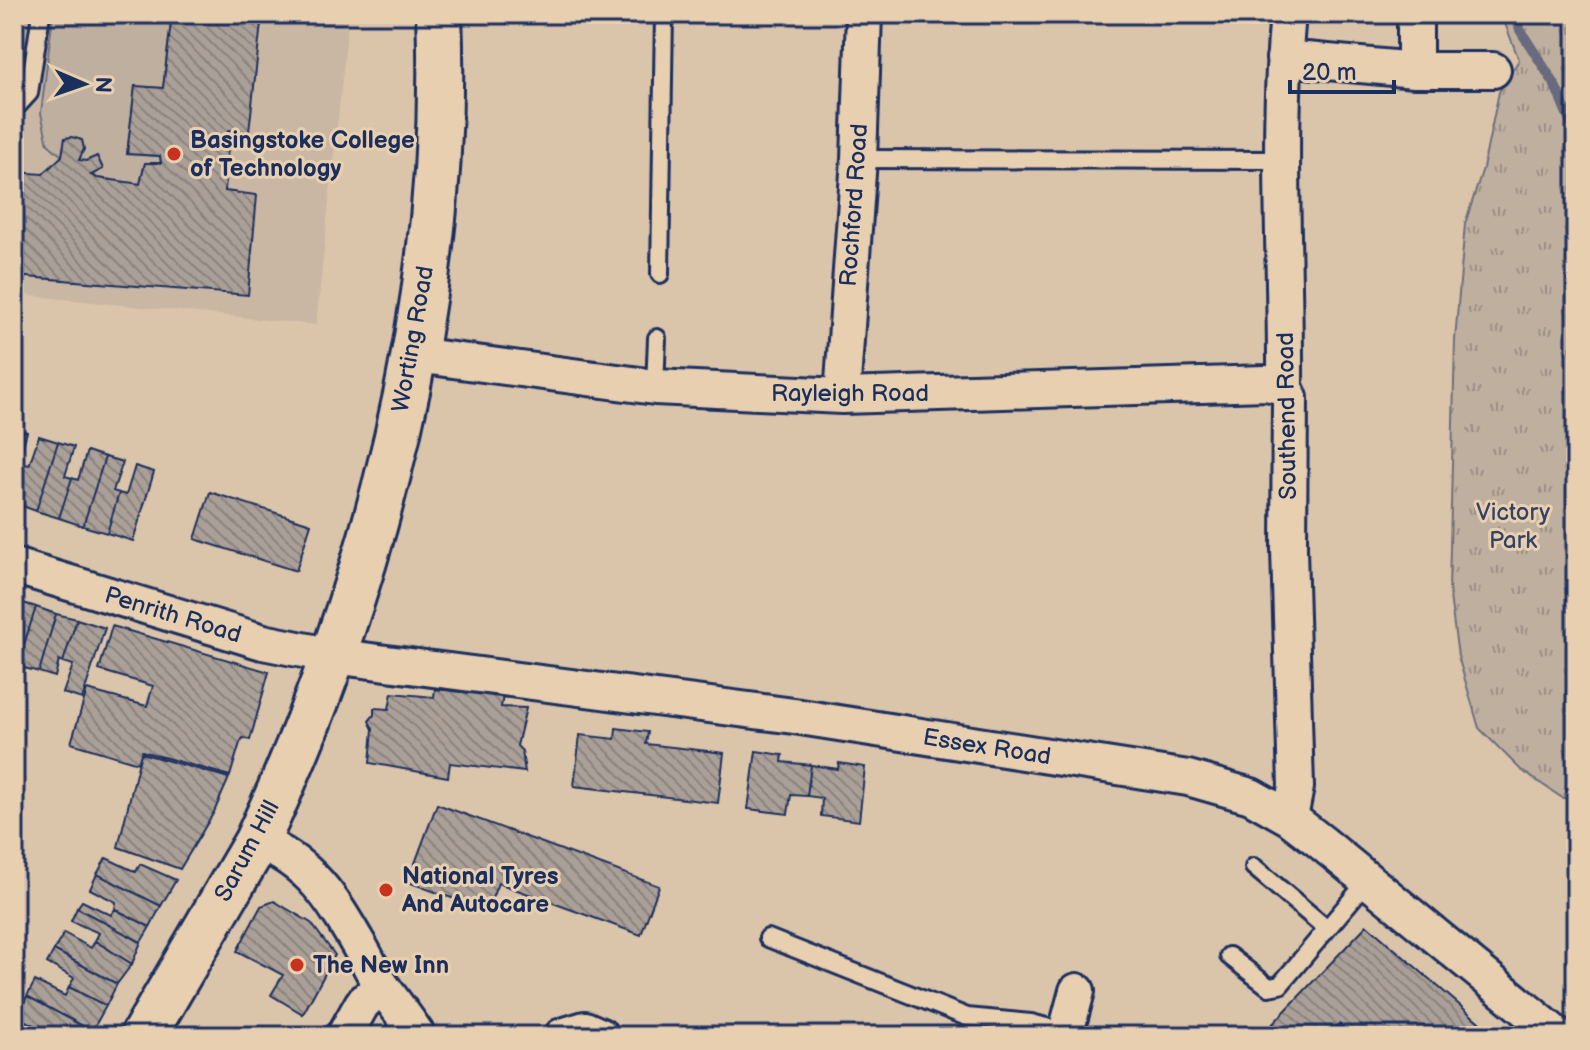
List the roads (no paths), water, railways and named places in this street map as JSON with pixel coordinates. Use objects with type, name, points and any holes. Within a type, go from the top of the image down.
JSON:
[{"type":"street","name":"Worting Road","points":[[333,656],[365,559],[416,355],[425,294],[438,142],[439,14]]},
{"type":"street","name":"Rochford Road","points":[[842,396],[859,159],[864,14]]},
{"type":"street","name":"Southend Road","points":[[1288,14],[1282,160],[1285,387],[1290,398],[1289,564],[1296,787],[1290,818]]},
{"type":"street","points":[[1415,23],[1415,70]]},
{"type":"street","points":[[1284,58],[1415,70],[1493,70]]},
{"type":"street","name":"Rayleigh Road","points":[[416,355],[655,387],[842,396],[1266,383],[1285,387]]},
{"type":"street","name":"Penrith Road","points":[[14,566],[263,642],[333,656]]},
{"type":"street","name":"Essex Road","points":[[333,656],[794,716],[1188,778],[1251,796],[1290,818],[1558,1036]]},
{"type":"street","name":"Sarum Hill","points":[[143,1036],[257,841],[333,656]]},
{"type":"street","points":[[257,841],[292,858],[309,873],[335,908],[381,986],[396,1002],[418,1036]]},
{"type":"street","points":[[344,1036],[362,1004],[381,986]]},
{"type":"street","points":[[1065,1034],[1077,991]]},
{"type":"street","points":[[562,1036],[585,1029],[601,1036]]},
{"type":"lane","points":[[14,105],[18,105],[41,14]]},
{"type":"lane","points":[[660,274],[664,14]]},
{"type":"lane","points":[[859,159],[1282,160]]},
{"type":"lane","points":[[655,387],[657,338]]},
{"type":"lane","points":[[1254,867],[1327,929]]},
{"type":"lane","points":[[1229,956],[1269,987],[1280,985],[1368,880]]},
{"type":"lane","points":[[768,938],[967,1017],[1031,1023],[1065,1034]]},
{"type":"waterway","points":[[1516,14],[1520,30],[1554,83],[1576,135]]},
{"type":"place","name":"Basingstoke College of Technology","points":[[174,154]]},
{"type":"place","name":"National Tyres And Autocare","points":[[386,890]]},
{"type":"place","name":"The New Inn","points":[[297,965]]},
{"type":"park label","name":"Victory Park","points":[[1513,526]]}]
